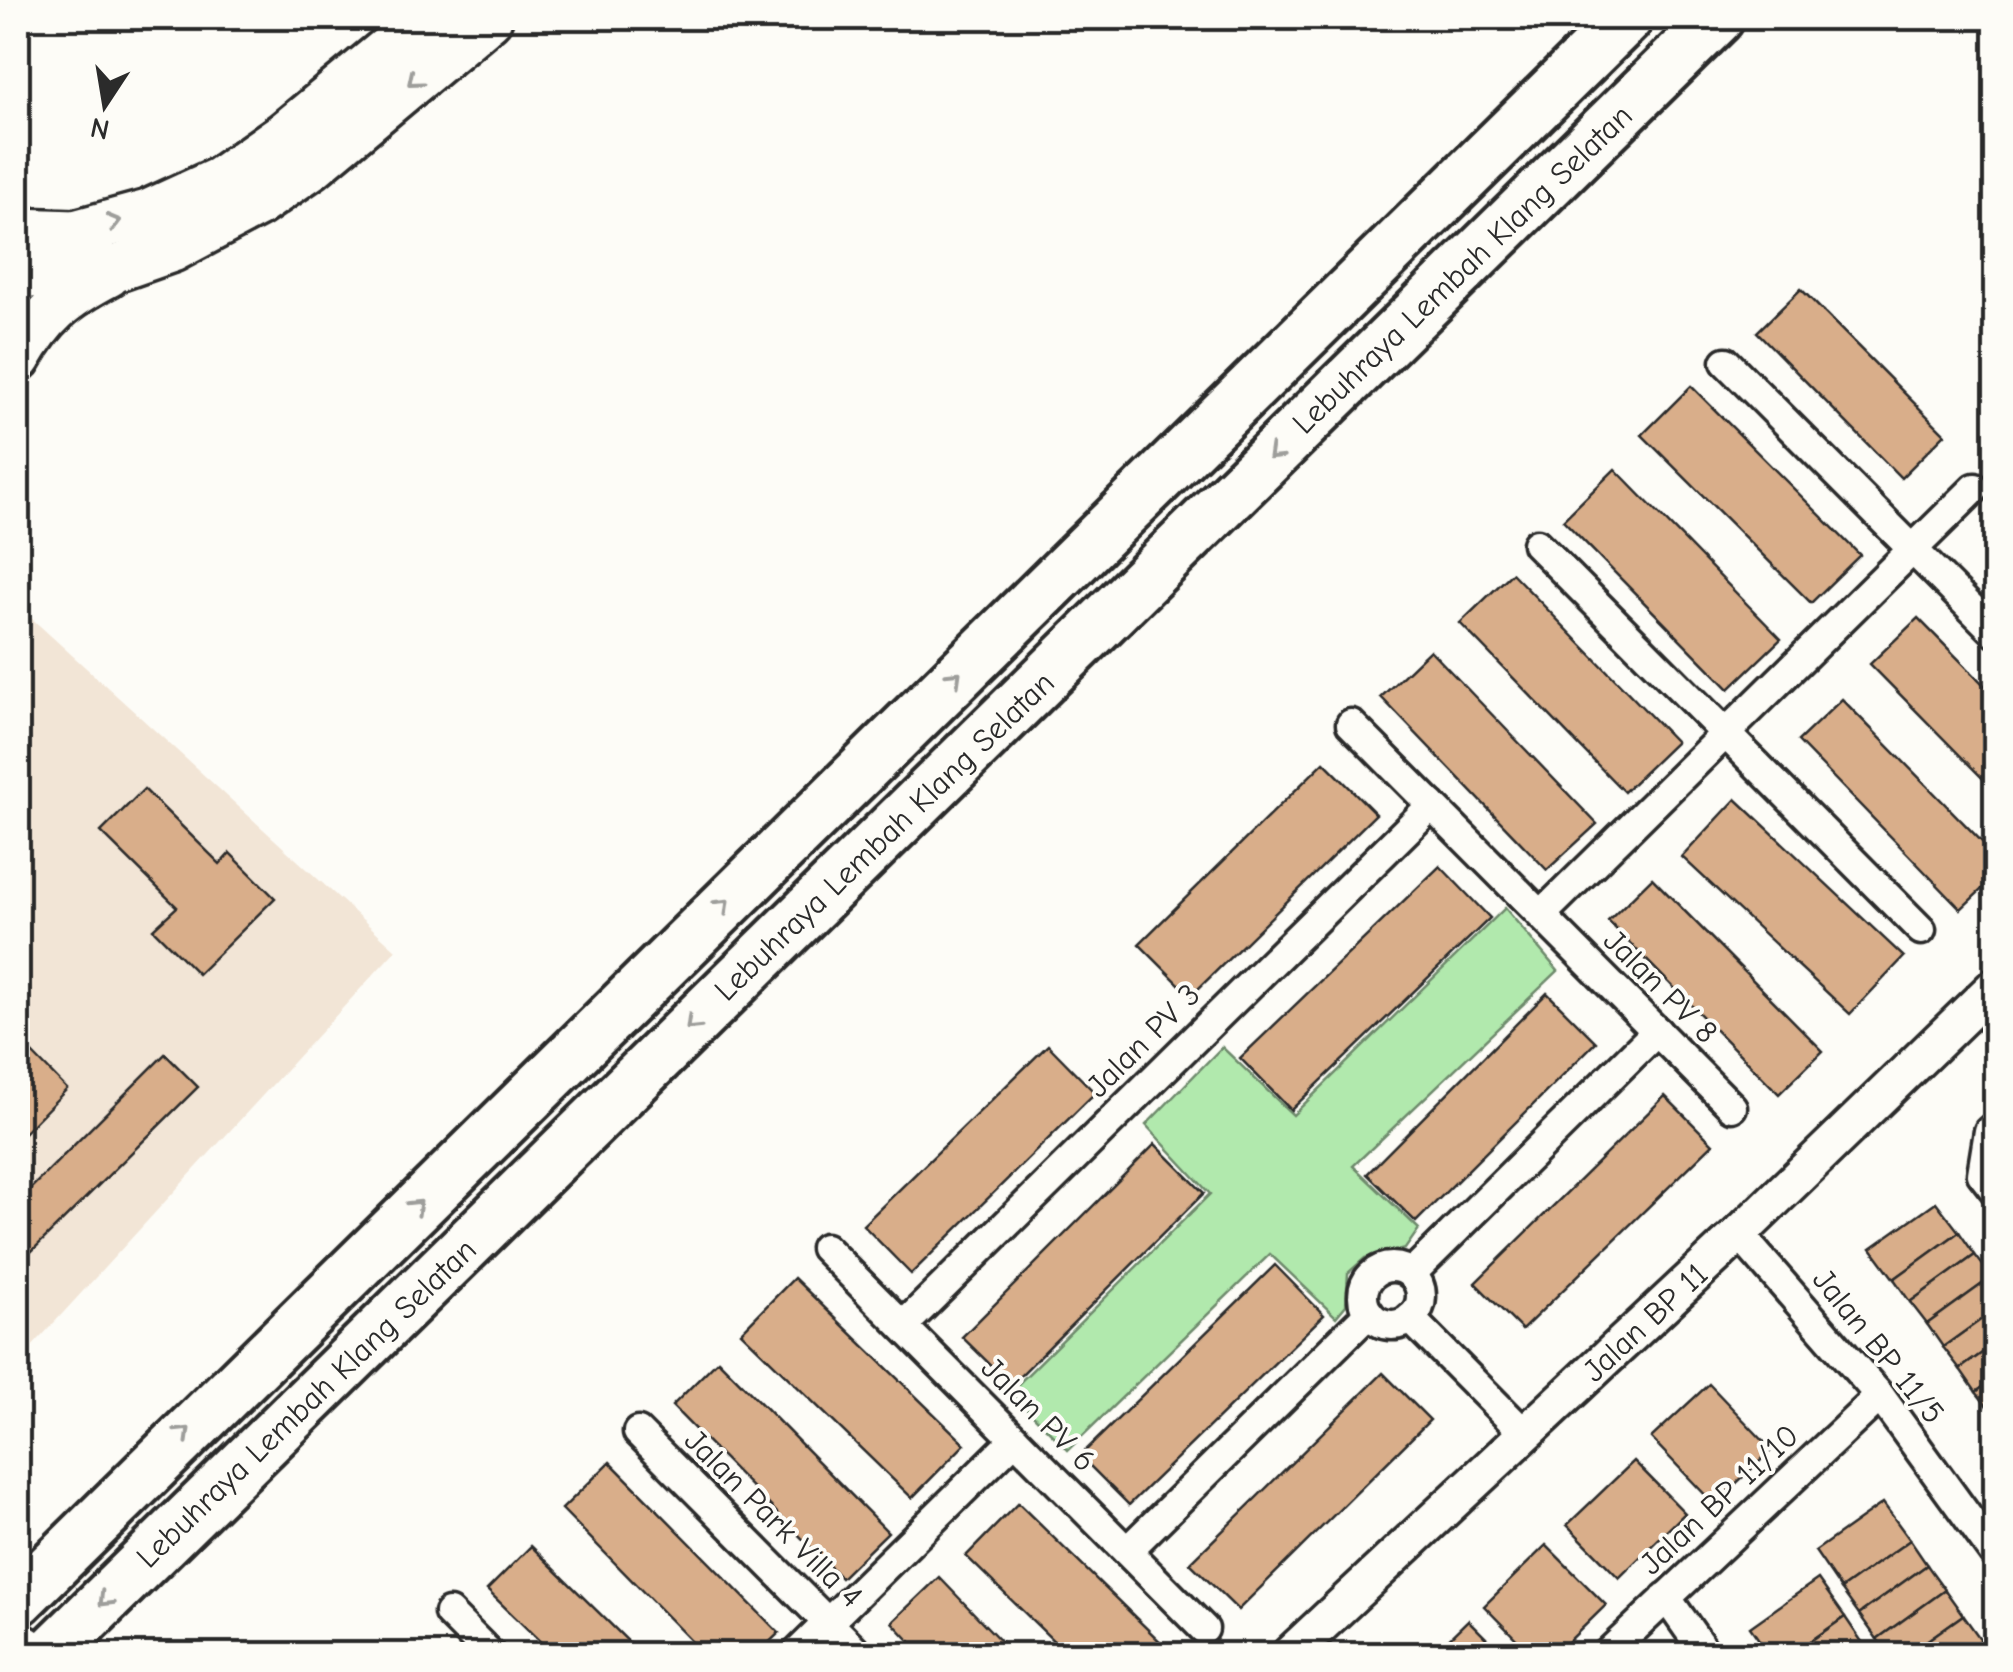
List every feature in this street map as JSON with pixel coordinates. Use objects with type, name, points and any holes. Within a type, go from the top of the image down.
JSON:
[{"type":"highway","name":"Lebuhraya Lembah Klang Selatan","points":[[18,1600],[1627,18]]},
{"type":"highway","name":"Lebuhraya Lembah Klang Selatan","points":[[50,1654],[1718,18]]},
{"type":"main road","points":[[18,231],[74,233],[148,213],[220,180],[284,135],[426,18]]},
{"type":"main road","points":[[18,358],[36,325],[72,292],[118,268],[172,249],[256,204],[312,166],[488,18]]},
{"type":"main road","points":[[18,276],[118,268]]},
{"type":"main road","points":[[18,1645],[32,1654]]},
{"type":"street","points":[[1726,362],[1996,633]]},
{"type":"street","points":[[1541,915],[1975,488]]},
{"type":"street","points":[[1536,544],[1921,930]]},
{"type":"street","name":"Jalan PV 8","points":[[1352,724],[1732,1106]]},
{"type":"street","name":"Jalan PV 3","points":[[903,1326],[1432,805]]},
{"type":"street","name":"Jalan BP 11","points":[[1290,1654],[1526,1436],[1996,986]]},
{"type":"street","points":[[1411,1274],[1657,1031]]},
{"type":"street","points":[[1989,1183],[1989,1131],[1996,1126]]},
{"type":"street","name":"Jalan BP 11/5","points":[[1739,1234],[1880,1396],[1996,1556]]},
{"type":"street","name":"Jalan PV 6","points":[[825,1248],[1204,1629]]},
{"type":"street","points":[[1393,1267],[1416,1280],[1420,1305],[1410,1318],[1393,1325],[1383,1324],[1369,1313],[1363,1296],[1369,1278],[1376,1272],[1393,1267]]},
{"type":"street","points":[[1127,1551],[1369,1313]]},
{"type":"street","points":[[1410,1318],[1526,1436]]},
{"type":"street","name":"Jalan BP 11/10","points":[[1608,1654],[1880,1396]]},
{"type":"street","name":"Jalan Park Villa 4","points":[[638,1432],[859,1654]]},
{"type":"street","points":[[796,1654],[1015,1439]]},
{"type":"street","points":[[1666,1597],[1706,1654]]},
{"type":"street","points":[[449,1614],[490,1654]]},
{"type":"shaded area","points":[[18,606],[396,950],[18,1362]]},
{"type":"green space","points":[[1505,908],[1558,971],[1353,1166],[1419,1229],[1405,1249],[1365,1258],[1348,1273],[1346,1305],[1336,1317],[1270,1254],[1068,1450],[1010,1392],[1210,1194],[1146,1125],[1222,1047],[1293,1115]]},
{"type":"building","points":[[1801,289],[1945,434],[1901,478],[1757,332]]},
{"type":"building","points":[[1691,386],[1860,555],[1811,603],[1642,435]]},
{"type":"building","points":[[1615,469],[1781,639],[1729,689],[1563,520]]},
{"type":"building","points":[[1512,573],[1676,742],[1624,792],[1460,623]]},
{"type":"building","points":[[1918,618],[1996,697],[1996,792],[1870,664]]},
{"type":"building","points":[[1430,650],[1597,824],[1547,870],[1381,697]]},
{"type":"building","points":[[1842,699],[1996,856],[1996,876],[1961,909],[1798,741]]},
{"type":"building","points":[[1324,762],[1376,814],[1191,996],[1139,944]]},
{"type":"building","points":[[144,789],[220,864],[230,853],[275,898],[198,974],[153,929],[177,907],[101,832]]},
{"type":"building","points":[[1736,799],[1904,957],[1850,1014],[1682,857]]},
{"type":"building","points":[[1440,866],[1490,918],[1291,1110],[1240,1058]]},
{"type":"building","points":[[1652,878],[1823,1051],[1779,1094],[1608,921]]},
{"type":"building","points":[[1547,993],[1596,1042],[1416,1222],[1367,1174]]},
{"type":"building","points":[[1048,1045],[1095,1093],[911,1274],[863,1225]]},
{"type":"building","points":[[31,1052],[67,1089],[18,1139],[18,1065]]},
{"type":"building","points":[[165,1054],[198,1087],[32,1251],[18,1237],[18,1201]]},
{"type":"building","points":[[1665,1096],[1713,1144],[1522,1330],[1475,1283]]},
{"type":"building","points":[[1155,1144],[1204,1193],[1011,1385],[962,1337]]},
{"type":"building","points":[[1936,1202],[1959,1232],[1894,1279],[1871,1248]]},
{"type":"building","points":[[1959,1232],[1975,1255],[1910,1302],[1894,1279]]},
{"type":"building","points":[[1975,1255],[1992,1277],[1927,1324],[1910,1302]]},
{"type":"building","points":[[1275,1265],[1324,1315],[1129,1505],[1080,1456]]},
{"type":"building","points":[[1992,1277],[1996,1283],[1996,1309],[1943,1347],[1927,1324]]},
{"type":"building","points":[[794,1278],[965,1444],[912,1498],[741,1332]]},
{"type":"building","points":[[1996,1309],[1996,1343],[1960,1369],[1943,1347]]},
{"type":"building","points":[[1996,1343],[1996,1378],[1976,1392],[1960,1369]]},
{"type":"building","points":[[718,1360],[888,1532],[841,1578],[672,1406]]},
{"type":"building","points":[[1383,1373],[1430,1420],[1238,1610],[1190,1563]]},
{"type":"building","points":[[1996,1378],[1996,1412],[1993,1414],[1976,1392]]},
{"type":"building","points":[[1709,1384],[1772,1450],[1714,1504],[1651,1438]]},
{"type":"building","points":[[1634,1461],[1685,1513],[1619,1578],[1567,1525]]},
{"type":"building","points":[[610,1462],[779,1633],[757,1654],[704,1654],[562,1509]]},
{"type":"building","points":[[1018,1503],[1173,1654],[1067,1654],[966,1556]]},
{"type":"building","points":[[1883,1503],[1910,1540],[1841,1589],[1815,1551]]},
{"type":"building","points":[[1910,1540],[1927,1565],[1859,1614],[1841,1589]]},
{"type":"building","points":[[1546,1545],[1606,1605],[1556,1654],[1531,1654],[1484,1606]]},
{"type":"building","points":[[531,1546],[641,1654],[553,1654],[487,1590]]},
{"type":"building","points":[[1927,1565],[1945,1590],[1877,1639],[1859,1614]]},
{"type":"building","points":[[939,1577],[1013,1654],[922,1654],[892,1622]]},
{"type":"building","points":[[1818,1579],[1845,1617],[1792,1654],[1769,1654],[1750,1627]]},
{"type":"building","points":[[1945,1590],[1963,1615],[1908,1654],[1889,1654],[1877,1639]]},
{"type":"building","points":[[1963,1615],[1981,1640],[1960,1654],[1908,1654]]},
{"type":"building","points":[[1845,1617],[1862,1642],[1844,1654],[1792,1654]]},
{"type":"building","points":[[1468,1620],[1502,1654],[1433,1654]]},
{"type":"building","points":[[1981,1640],[1992,1654],[1960,1654]]},
{"type":"building","points":[[1862,1642],[1871,1654],[1844,1654]]}]
